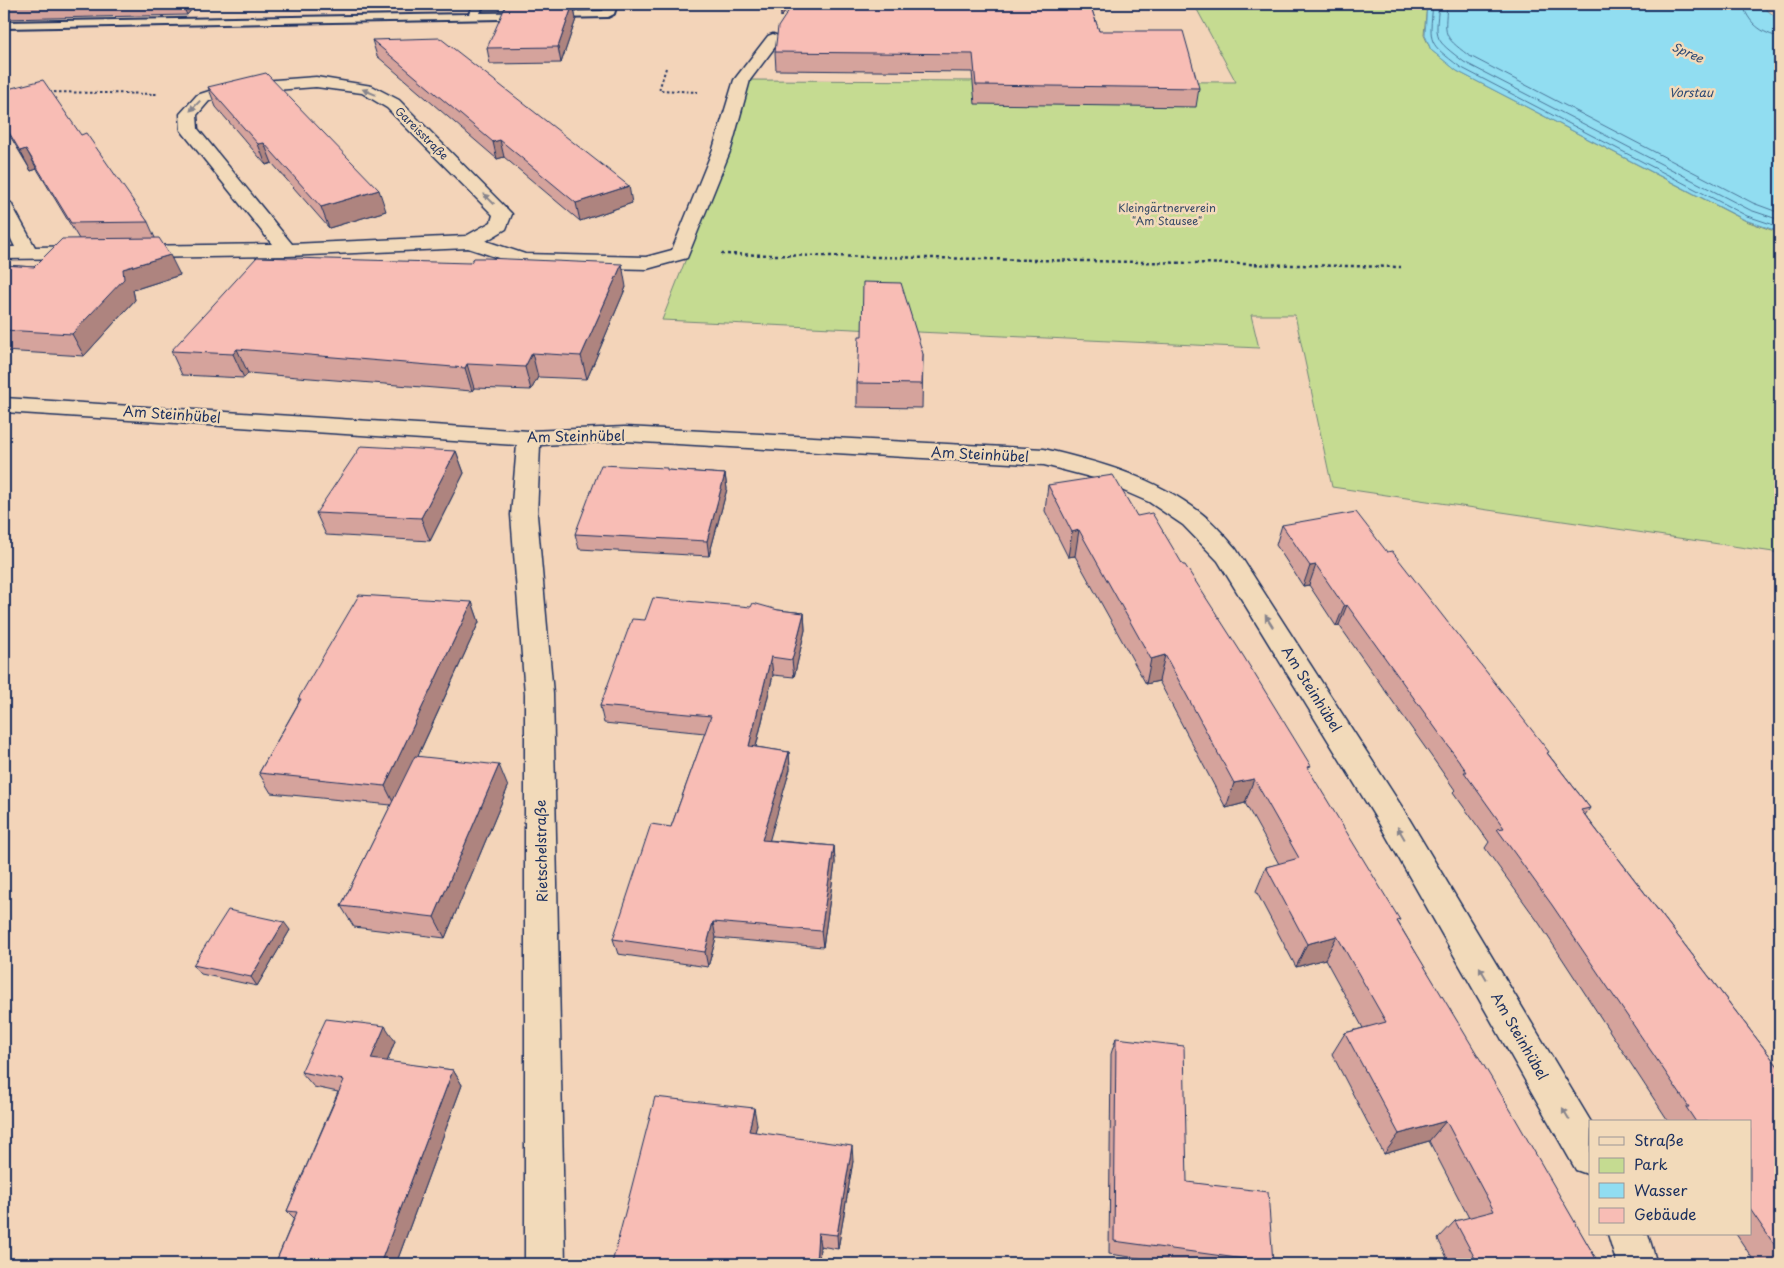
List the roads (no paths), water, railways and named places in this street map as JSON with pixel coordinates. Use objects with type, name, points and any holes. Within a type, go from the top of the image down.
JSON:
[{"type":"street","name":"Gareisstraße","points":[[4,253],[287,250],[470,242],[523,260],[646,263],[680,254],[722,149],[742,80],[777,33]]},
{"type":"street","name":"Gareisstraße","points":[[287,250],[190,130],[188,114],[203,98],[234,88],[316,82],[366,89],[393,104],[503,214],[499,225],[470,242]]},
{"type":"street","points":[[4,207],[28,253]]},
{"type":"street","name":"Am Steinhübel","points":[[4,405],[529,438],[625,434],[1044,457],[1092,468],[1126,480],[1161,497],[1192,519],[1227,555],[1391,816],[1589,1154]]},
{"type":"street","name":"Rietschelstraße","points":[[529,438],[524,515],[539,694],[544,1264]]},
{"type":"street","points":[[1629,1236],[1637,1264]]},
{"type":"lane","points":[[473,16],[479,4]]},
{"type":"lane","points":[[4,25],[608,14],[611,4]]},
{"type":"lane","points":[[206,21],[215,10]]},
{"type":"water","name":"Vorstau","points":[[1427,4],[1759,4],[1780,20],[1780,232],[1745,220],[1457,71],[1431,50],[1425,35]]},
{"type":"water label","name":"Spree","points":[[1688,52]]},
{"type":"park label","name":"Kleingärtnerverein \"Am Stausee\"","points":[[1167,213]]}]
